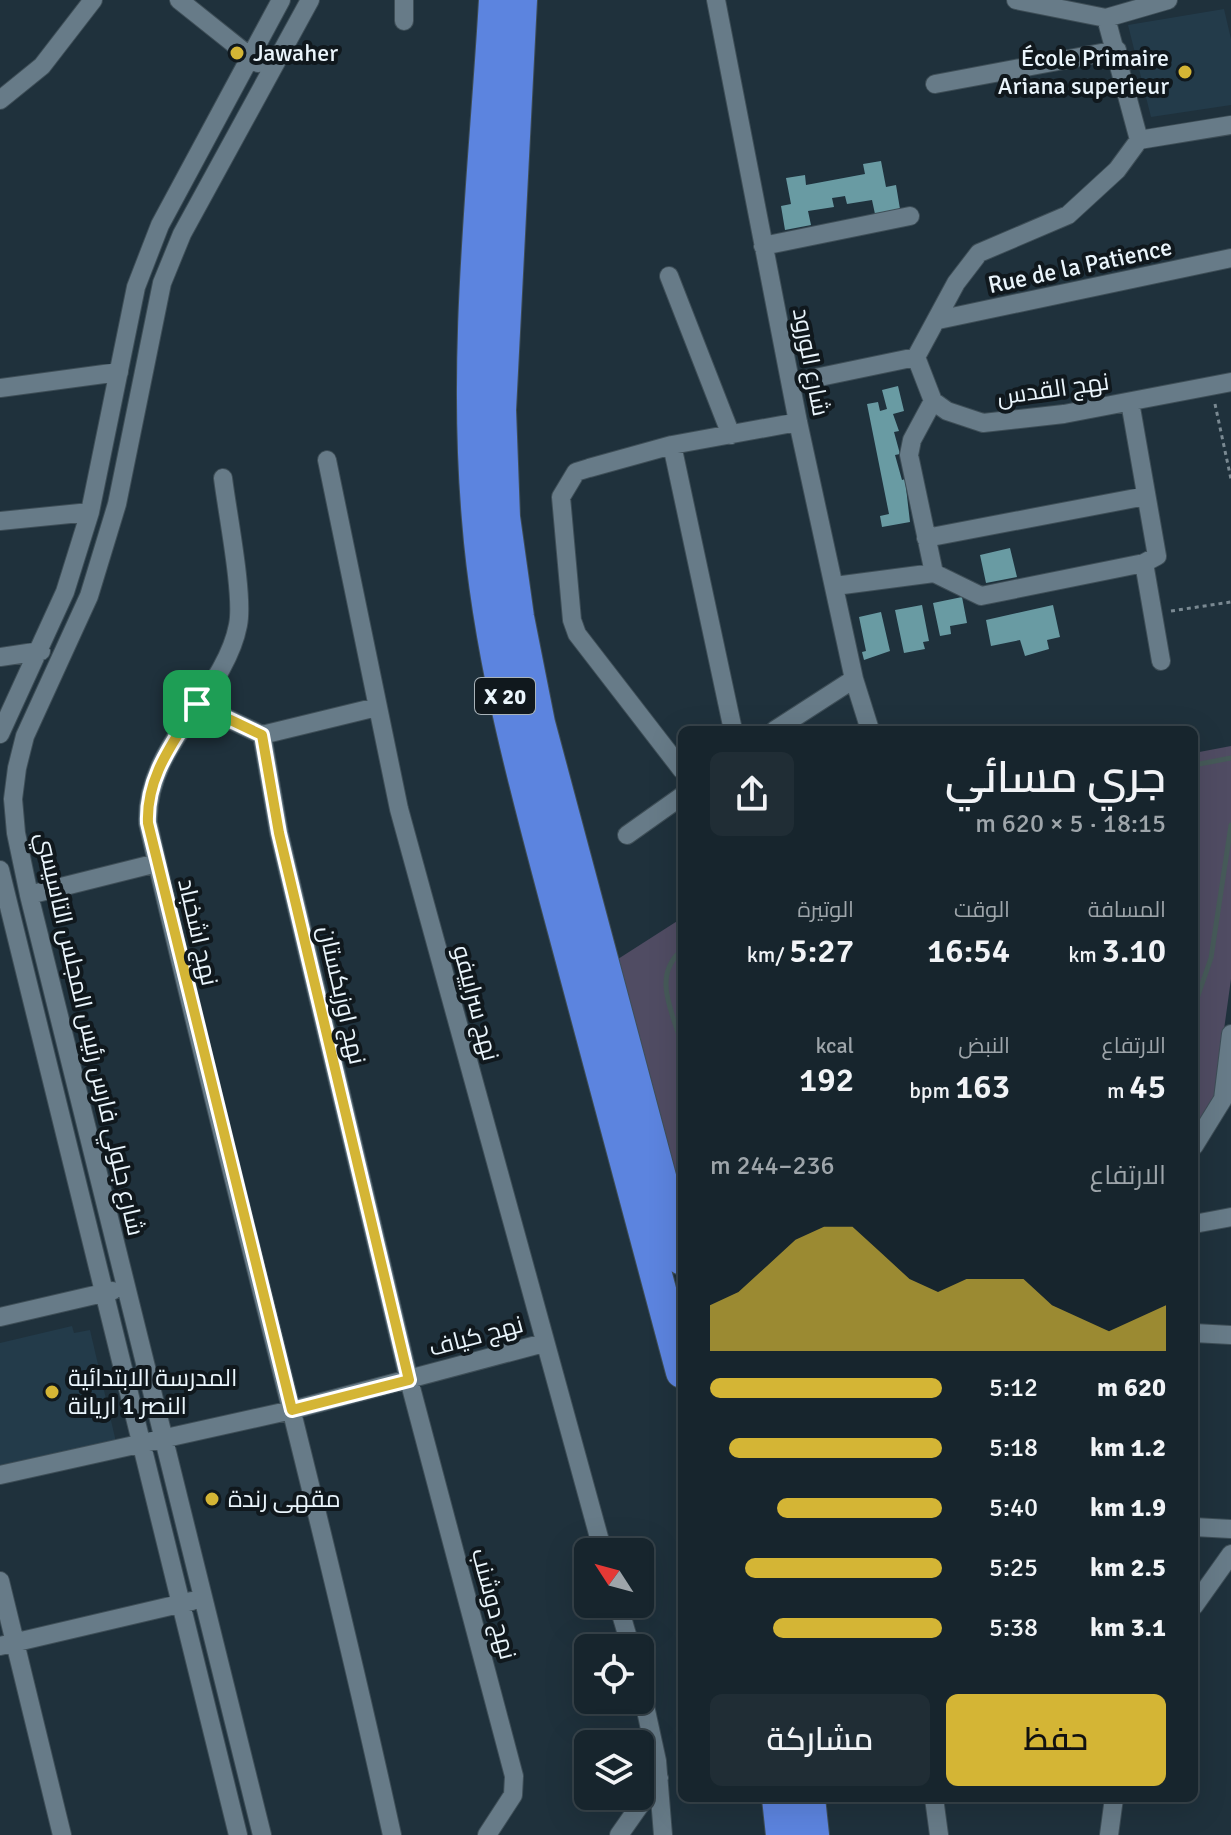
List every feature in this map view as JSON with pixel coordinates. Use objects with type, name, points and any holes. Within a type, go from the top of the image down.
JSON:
[{"type":"highway","name":"X 20","points":[[495,0],[477,240],[474,410],[478,518],[490,620],[531,804],[678,1357]]},
{"type":"highway","name":"X 20","points":[[521,0],[500,410],[504,517],[518,617],[539,723],[678,1244]]},
{"type":"highway","points":[[778,1802],[782,1835]]},
{"type":"highway","points":[[809,1802],[813,1835]]},
{"type":"street","points":[[0,100],[42,66],[93,0]]},
{"type":"street","points":[[179,0],[269,71]]},
{"type":"street","points":[[0,734],[41,651],[65,592],[90,512],[136,287],[160,225],[281,0]]},
{"type":"street","name":"شارع جلولي فارس رئيس المجلس التاسيسي","points":[[262,1835],[6,799],[25,736],[79,622],[117,504],[162,283],[182,234],[310,0]]},
{"type":"street","points":[[404,0],[404,21]]},
{"type":"street","name":"شارع الورود","points":[[716,0],[798,422],[854,679],[869,726]]},
{"type":"street","points":[[1016,0],[1106,18],[1168,0]]},
{"type":"street","points":[[1106,18],[1139,140]]},
{"type":"street","points":[[935,84],[1117,50]]},
{"type":"street","points":[[791,383],[916,357],[956,283],[979,253],[1068,215],[1117,170],[1139,140],[1231,125]]},
{"type":"street","points":[[763,246],[910,216]]},
{"type":"street","name":"Rue de la Patience","points":[[938,320],[1231,258]]},
{"type":"street","points":[[669,276],[731,435]]},
{"type":"street","points":[[916,357],[933,401],[912,440],[909,455],[934,573]]},
{"type":"street","points":[[0,388],[119,372]]},
{"type":"street","name":"نهج القدس","points":[[933,401],[947,411],[983,423],[1130,402],[1231,382]]},
{"type":"street","points":[[835,586],[934,573],[981,596],[1144,563],[1157,556],[1130,402]]},
{"type":"street","points":[[678,765],[577,634],[572,620],[561,497],[576,472],[672,445],[798,422]]},
{"type":"street","points":[[672,445],[732,726]]},
{"type":"street","name":"نهج سراييفو","points":[[327,460],[399,809],[599,1538]]},
{"type":"street","name":"نهج اشخباد","points":[[223,478],[238,625],[197,704],[155,774],[147,798],[148,823],[292,1410]]},
{"type":"street","points":[[926,538],[1146,496]]},
{"type":"street","points":[[0,521],[90,512]]},
{"type":"street","points":[[1144,563],[1161,661]]},
{"type":"street","points":[[0,657],[41,651]]},
{"type":"street","points":[[781,726],[854,679]]},
{"type":"street","points":[[197,704],[262,735],[377,707]]},
{"type":"street","name":"نهج اوزبكستان","points":[[262,735],[279,833],[409,1380]]},
{"type":"street","points":[[627,835],[678,799]]},
{"type":"street","points":[[29,895],[157,863]]},
{"type":"street","name":"شارع جلولي فارس رئيس المجلس التاسيسي","points":[[0,870],[139,1444],[238,1835]]},
{"type":"street","points":[[1198,1140],[1227,1099],[1231,1034]]},
{"type":"street","points":[[1198,1223],[1231,1217]]},
{"type":"street","points":[[0,1317],[126,1287]]},
{"type":"street","points":[[1198,1333],[1231,1335]]},
{"type":"street","name":"نهج كياف","points":[[0,1475],[292,1410],[544,1343]]},
{"type":"street","name":"نهج دوشنب","points":[[409,1380],[514,1776],[513,1795],[487,1835]]},
{"type":"street","points":[[292,1410],[345,1622],[392,1835]]},
{"type":"street","points":[[1198,1527],[1231,1529]]},
{"type":"street","points":[[1198,1600],[1231,1554]]},
{"type":"street","points":[[0,1581],[9,1644],[62,1835]]},
{"type":"street","points":[[9,1644],[181,1602],[205,1599]]},
{"type":"street","points":[[646,1714],[659,1778],[663,1835]]},
{"type":"street","points":[[619,1835],[659,1778]]},
{"type":"street","points":[[935,1802],[939,1835]]},
{"type":"street","points":[[1109,1835],[1113,1802]]},
{"type":"path","points":[[1211,386],[1231,479]]},
{"type":"path","points":[[1153,614],[1231,602]]},
{"type":"shaded area","name":"École Primaire Ariana superieur","points":[[1224,9],[1231,39],[1231,105],[1151,117],[1128,25]]},
{"type":"shaded area","points":[[1231,746],[1231,979],[1214,1102],[1198,1125],[1198,752]]},
{"type":"shaded area","points":[[678,921],[678,1187],[618,959]]},
{"type":"shaded area","name":"المدرسة الابتدائية النصر 1 اريانة","points":[[72,1326],[74,1333],[90,1330],[116,1442],[0,1468],[0,1343]]},
{"type":"building","points":[[881,161],[886,187],[896,185],[900,209],[875,214],[872,200],[847,204],[845,196],[832,198],[834,207],[808,211],[811,225],[785,230],[781,206],[791,204],[786,178],[805,175],[806,185],[865,174],[863,164]]},
{"type":"building","points":[[898,386],[904,411],[893,414],[899,431],[894,432],[900,454],[895,455],[902,480],[905,479],[910,522],[882,527],[880,516],[889,514],[867,404],[878,402],[880,411],[887,409],[882,390]]},
{"type":"building","points":[[1010,548],[1017,577],[986,583],[980,555]]},
{"type":"building","points":[[962,597],[967,623],[950,626],[951,634],[940,636],[933,603]]},
{"type":"building","points":[[922,605],[929,641],[923,642],[925,649],[904,653],[895,610]]},
{"type":"building","points":[[1053,605],[1060,637],[1047,640],[1049,649],[1025,656],[1020,640],[991,646],[986,620]]},
{"type":"building","points":[[881,612],[890,651],[864,660],[862,652],[866,651],[859,617]]},
{"type":"waterway","points":[[1198,764],[1231,758]]},
{"type":"waterway","points":[[1198,995],[1211,958],[1231,825]]},
{"type":"waterway","points":[[678,954],[668,971],[666,983],[678,1033]]},
{"type":"place","name":"Jawaher","points":[[237,53]]},
{"type":"place","name":"École Primaire Ariana superieur","points":[[1185,72]]},
{"type":"place","name":"المدرسة الابتدائية النصر 1 اريانة","points":[[52,1392]]},
{"type":"place","name":"مقهى رندة","points":[[212,1499]]},
{"type":"route","points":[[197,704],[262,735],[279,833],[409,1380],[292,1410],[148,823],[147,798],[155,774],[197,704]]}]
